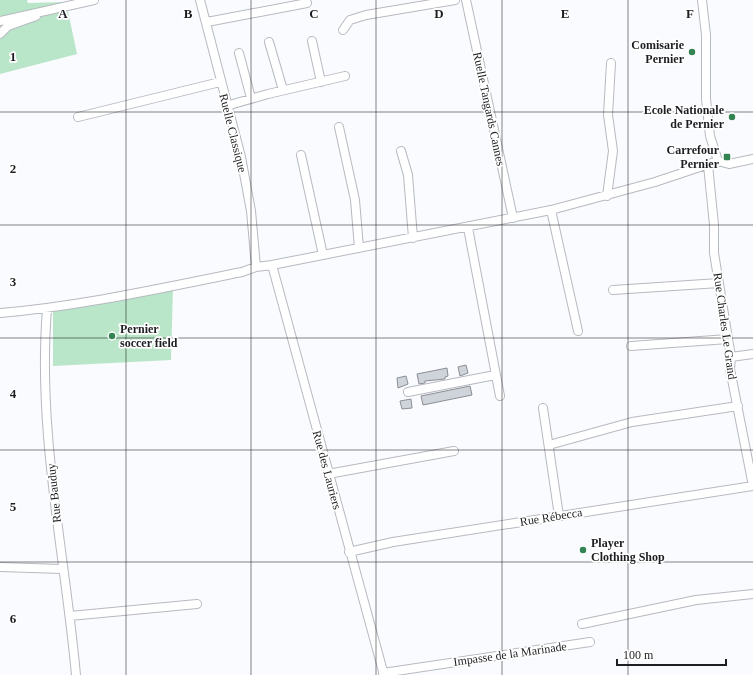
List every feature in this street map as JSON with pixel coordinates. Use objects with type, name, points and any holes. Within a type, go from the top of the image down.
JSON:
[{"type":"street","points":[[0,21],[94,0]]},
{"type":"street","name":"Ruelle Classique","points":[[200,0],[207,22],[226,106],[241,156],[249,203],[256,267]]},
{"type":"street","points":[[343,30],[350,20],[366,15],[455,0]]},
{"type":"street","name":"Ruelle Tangards Cannes","points":[[466,0],[513,218]]},
{"type":"street","points":[[702,0],[706,35],[706,99],[710,136],[718,161]]},
{"type":"street","points":[[207,22],[307,3]]},
{"type":"street","points":[[0,34],[8,26],[36,16],[41,11]]},
{"type":"street","points":[[312,41],[321,82]]},
{"type":"street","points":[[269,42],[283,90]]},
{"type":"street","points":[[240,53],[251,98]]},
{"type":"street","points":[[607,196],[613,151],[608,115],[611,63]]},
{"type":"street","points":[[226,106],[251,98],[345,76]]},
{"type":"street","points":[[78,117],[220,82]]},
{"type":"street","points":[[339,127],[355,200],[359,248]]},
{"type":"street","points":[[401,151],[408,175],[413,238]]},
{"type":"street","points":[[301,155],[323,255]]},
{"type":"street","points":[[0,313],[47,309],[242,272],[256,267],[468,228],[607,196],[718,161],[729,164],[753,159]]},
{"type":"street","name":"Rue Charles Le Grand","points":[[708,165],[714,225],[714,253],[731,357],[730,369],[753,486]]},
{"type":"street","points":[[551,210],[578,331]]},
{"type":"street","points":[[468,228],[500,396]]},
{"type":"street","name":"Rue des Lauriers","points":[[272,265],[383,674]]},
{"type":"street","points":[[613,290],[719,283]]},
{"type":"street","name":"Rue Bauduy","points":[[47,309],[45,333],[45,400],[62,569],[70,616],[76,675]]},
{"type":"street","points":[[631,346],[728,339]]},
{"type":"street","points":[[731,357],[753,354]]},
{"type":"street","points":[[408,392],[495,375]]},
{"type":"street","points":[[549,445],[632,422],[738,406]]},
{"type":"street","points":[[543,408],[558,516]]},
{"type":"street","points":[[328,474],[454,451]]},
{"type":"street","name":"Rue Rébecca","points":[[349,552],[393,542],[753,486]]},
{"type":"street","points":[[0,567],[62,569]]},
{"type":"street","points":[[582,624],[696,600],[753,594]]},
{"type":"street","points":[[70,616],[197,604]]},
{"type":"street","name":"Impasse de la Marinade","points":[[383,674],[590,642]]},
{"type":"green space","points":[[0,0],[27,0],[28,3],[66,2],[77,54],[0,74]]},
{"type":"green space","name":"Pernier soccer field","points":[[173,288],[171,360],[53,366],[53,311]]},
{"type":"building","points":[[466,365],[468,373],[460,376],[458,367]]},
{"type":"building","points":[[447,368],[448,376],[445,377],[445,379],[425,381],[425,383],[419,384],[417,374]]},
{"type":"building","points":[[406,376],[408,384],[398,388],[397,378]]},
{"type":"building","points":[[470,386],[472,395],[423,405],[421,396]]},
{"type":"building","points":[[411,399],[412,408],[402,409],[400,401]]},
{"type":"place","name":"Comisarie Pernier","points":[[692,52]]},
{"type":"place","name":"Ecole Nationale de Pernier","points":[[732,117]]},
{"type":"place","name":"Carrefour Pernier","points":[[727,157]]},
{"type":"place","name":"Pernier soccer field","points":[[112,336]]},
{"type":"place","name":"Player Clothing Shop","points":[[583,550]]}]
